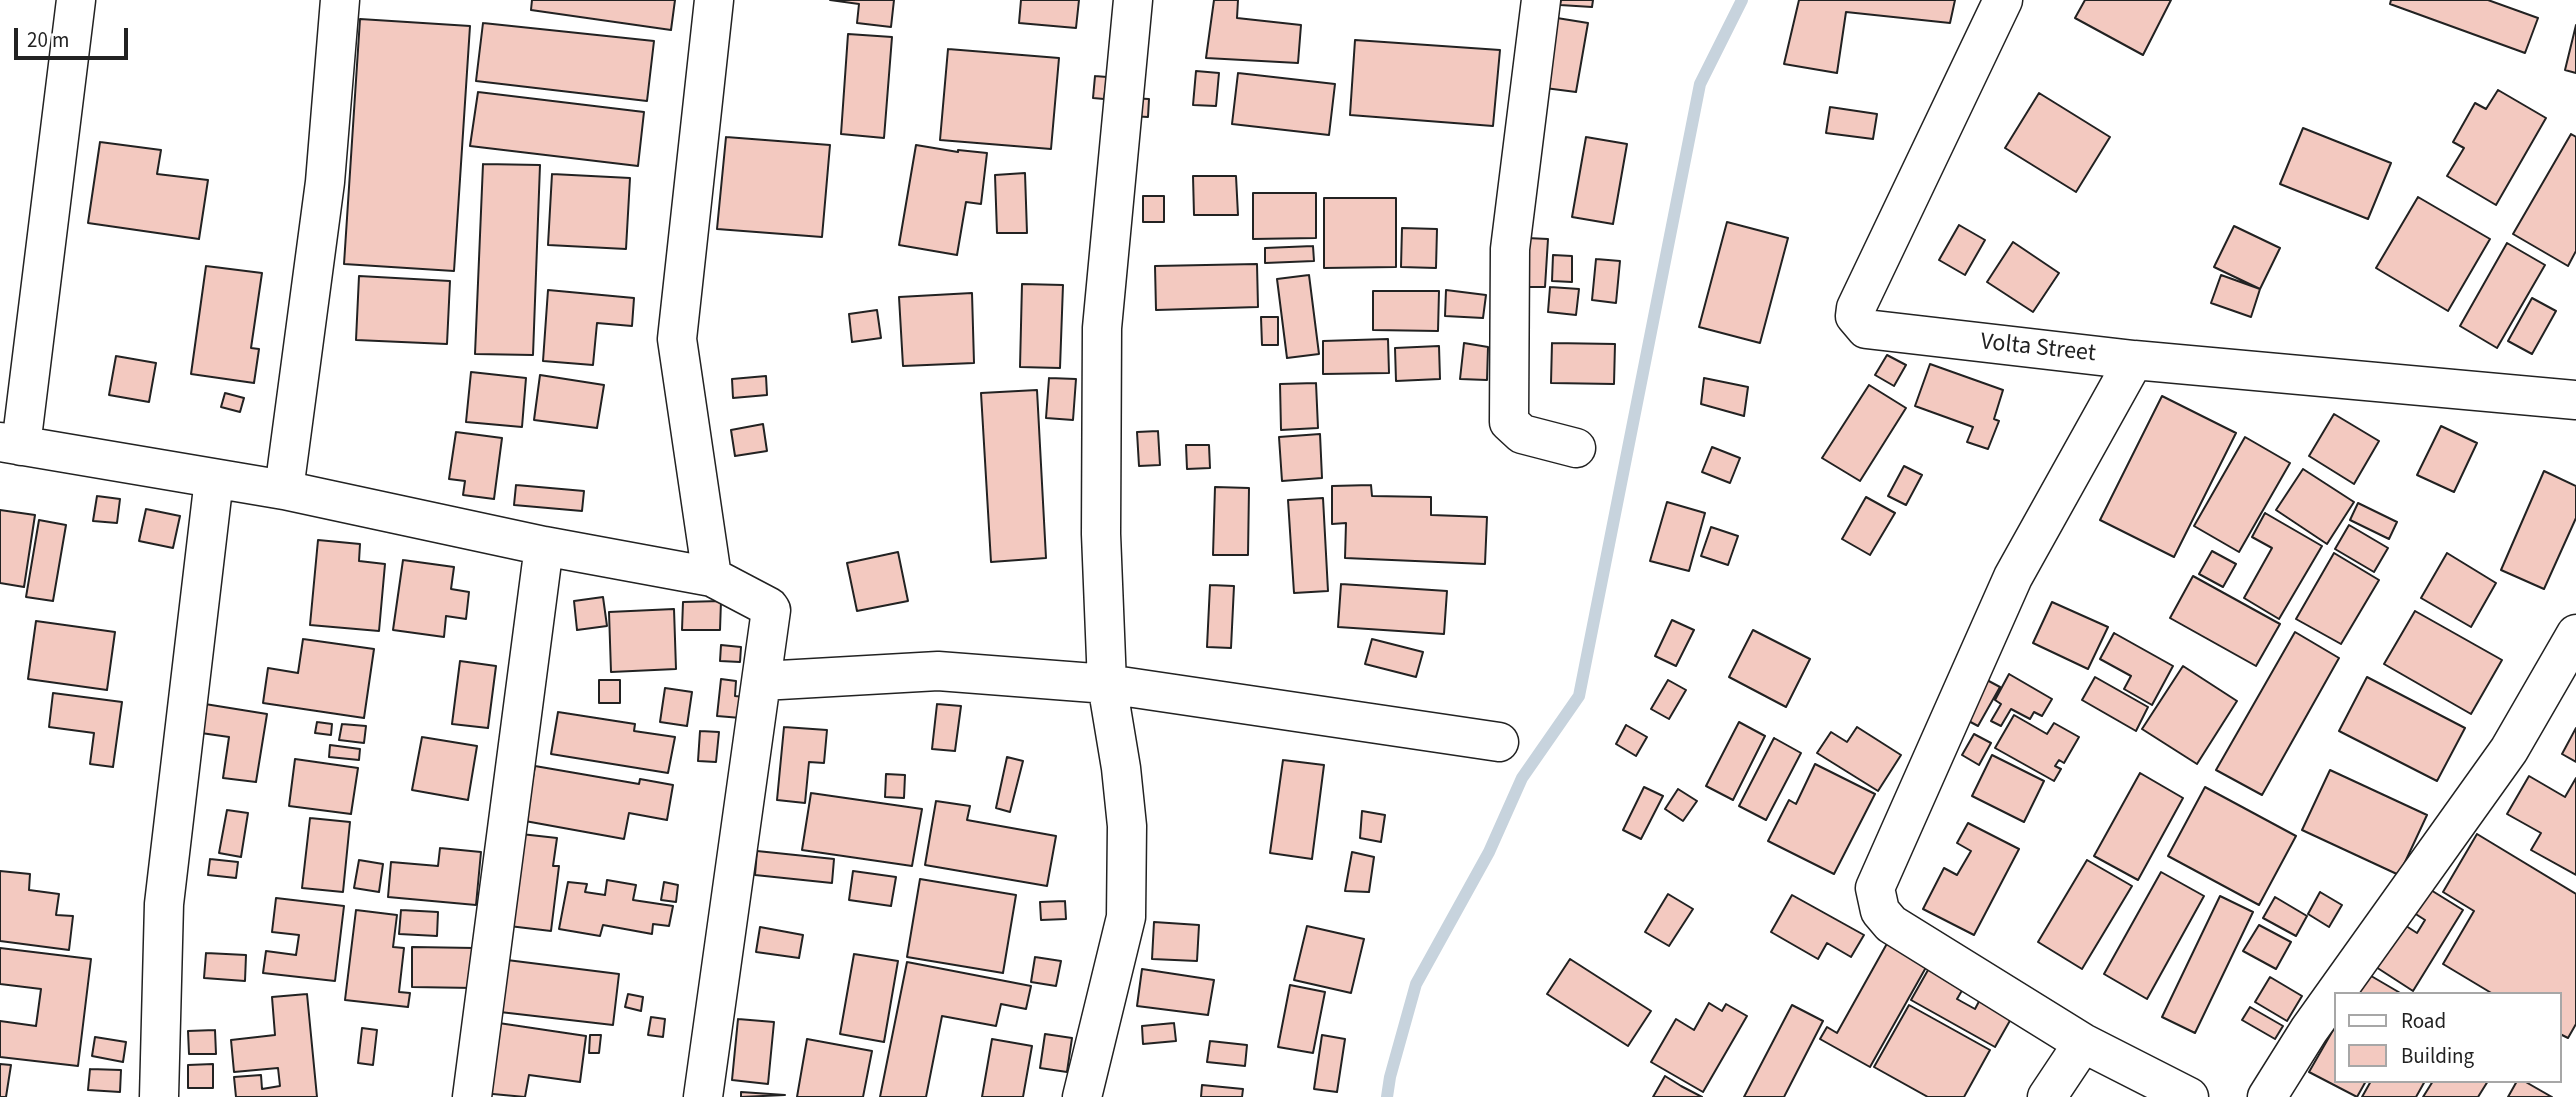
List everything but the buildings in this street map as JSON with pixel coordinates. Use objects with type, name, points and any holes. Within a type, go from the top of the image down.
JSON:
[{"type":"street","points":[[76,0],[10,444],[284,490],[544,546],[712,577],[771,610],[703,1097]]},
{"type":"street","points":[[284,490],[326,182],[340,0]]},
{"type":"street","points":[[712,577],[677,339],[714,0]]},
{"type":"street","points":[[1082,1097],[1126,917],[1127,826],[1121,768],[1107,684],[1101,534],[1102,328],[1133,0]]},
{"type":"street","points":[[1541,0],[1510,249],[1509,422],[1522,434],[1576,448]]},
{"type":"street","name":"Volta Street","points":[[2003,0],[1862,295],[1855,316],[1866,330],[2134,360],[2576,400]]},
{"type":"street","points":[[2134,360],[2013,577],[1875,888],[1880,911],[1891,924],[2083,1043],[2189,1097]]},
{"type":"street","points":[[159,1097],[164,904],[214,480]]},
{"type":"street","points":[[472,1097],[544,546]]},
{"type":"street","points":[[2336,992],[2509,750],[2576,634]]},
{"type":"street","points":[[762,681],[939,671],[1107,684],[1499,742]]},
{"type":"street","points":[[2267,1097],[2334,995]]},
{"type":"street","points":[[2047,1097],[2083,1043]]},
{"type":"waterway","points":[[1387,1097],[1416,984],[1489,852],[1522,778],[1579,696],[1700,84],[1742,0]]}]
